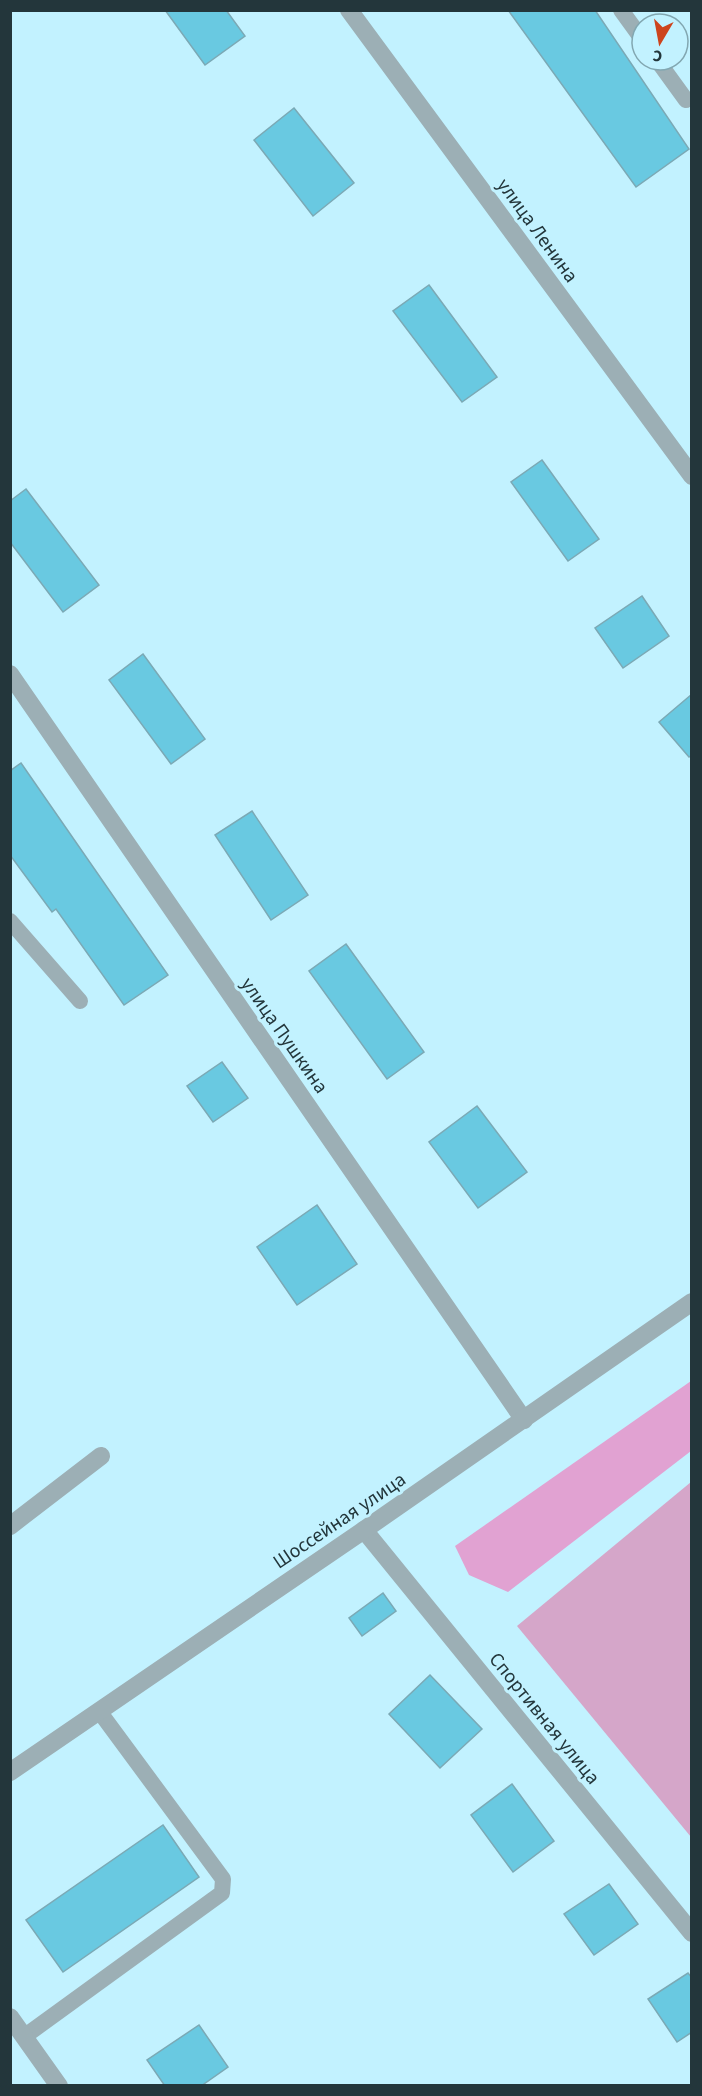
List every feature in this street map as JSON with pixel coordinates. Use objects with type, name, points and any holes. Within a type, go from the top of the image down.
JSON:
[{"type":"street","name":"улица Ленина","points":[[349,10],[692,476]]},
{"type":"street","name":"улица Пушкина","points":[[10,674],[16,696],[524,1420]]},
{"type":"street","name":"Шоссейная улица","points":[[10,1772],[524,1420],[692,1302]]},
{"type":"street","points":[[10,1527],[101,1456]]},
{"type":"street","name":"Спортивная улица","points":[[364,1530],[692,1933]]},
{"type":"street","points":[[10,2017],[59,2085]]},
{"type":"lane","points":[[621,10],[630,22]]},
{"type":"lane","points":[[666,72],[686,100]]},
{"type":"lane","points":[[10,921],[80,1001]]},
{"type":"lane","points":[[25,2036],[222,1893],[223,1879],[99,1711]]},
{"type":"shaded area","points":[[691,1381],[691,1451],[508,1592],[469,1575],[455,1546]]},
{"type":"shaded area","points":[[691,1482],[691,1837],[517,1626]]},
{"type":"building","points":[[165,10],[226,10],[245,36],[205,65]]},
{"type":"building","points":[[508,10],[595,10],[630,62],[630,72],[637,72],[689,149],[636,187]]},
{"type":"building","points":[[294,108],[354,183],[313,216],[254,140]]},
{"type":"building","points":[[429,285],[497,377],[462,402],[393,311]]},
{"type":"building","points":[[542,460],[599,539],[568,561],[511,482]]},
{"type":"building","points":[[26,489],[99,585],[63,612],[10,542],[10,501]]},
{"type":"building","points":[[642,596],[669,636],[623,668],[595,628]]},
{"type":"building","points":[[143,654],[205,739],[171,764],[109,680]]},
{"type":"building","points":[[692,694],[692,755],[689,757],[659,722]]},
{"type":"building","points":[[21,763],[168,975],[124,1005],[56,909],[52,912],[10,855],[10,771]]},
{"type":"building","points":[[252,811],[308,895],[271,920],[215,835]]},
{"type":"building","points":[[346,944],[424,1052],[387,1079],[309,971]]},
{"type":"building","points":[[222,1062],[248,1098],[213,1122],[187,1086]]},
{"type":"building","points":[[477,1106],[527,1172],[478,1208],[429,1142]]},
{"type":"building","points":[[317,1205],[357,1264],[297,1305],[257,1247]]},
{"type":"building","points":[[383,1593],[396,1611],[362,1636],[349,1618]]},
{"type":"building","points":[[430,1675],[482,1729],[440,1768],[389,1714]]},
{"type":"building","points":[[512,1784],[554,1841],[513,1872],[471,1815]]},
{"type":"building","points":[[163,1825],[199,1877],[63,1972],[26,1920]]},
{"type":"building","points":[[609,1884],[638,1924],[594,1955],[564,1914]]},
{"type":"building","points":[[688,1973],[692,1978],[692,2032],[677,2042],[648,1999]]},
{"type":"building","points":[[199,2025],[228,2067],[201,2086],[165,2086],[147,2060]]}]
